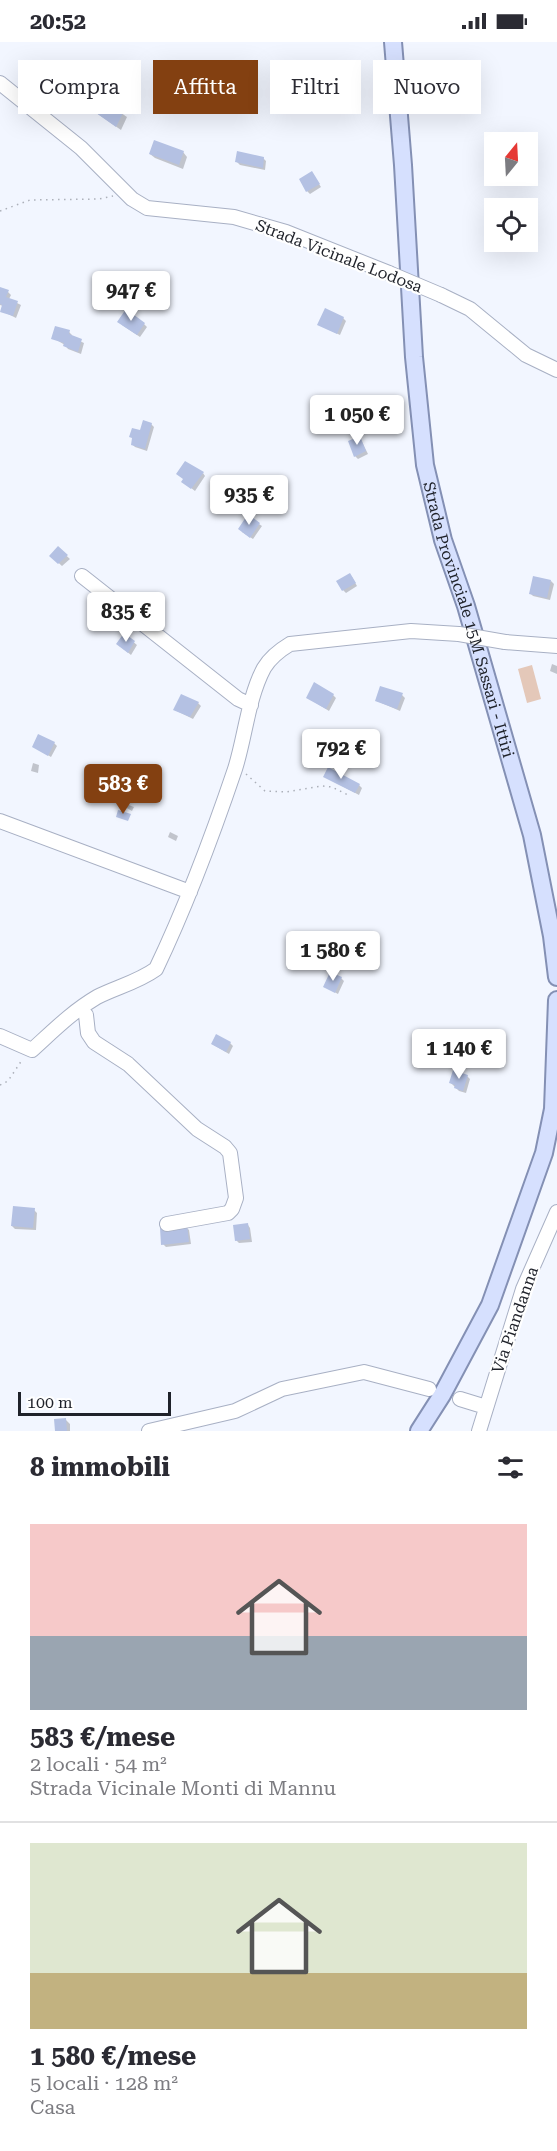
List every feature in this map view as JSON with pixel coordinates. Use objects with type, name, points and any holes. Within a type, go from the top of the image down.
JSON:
[{"type":"main road","name":"Strada Provinciale 15M Sassari - Ittiri","points":[[393,42],[414,357],[425,465],[443,540],[466,606],[532,835],[552,936],[557,977]]},
{"type":"main road","points":[[419,1431],[442,1395],[490,1305],[544,1153],[553,1108],[557,1000]]},
{"type":"street","name":"Strada Vicinale Lodosa","points":[[0,83],[81,148],[126,193],[147,208],[234,217],[286,232],[389,273],[470,309],[526,355],[557,369]]},
{"type":"street","points":[[82,576],[238,699],[251,705]]},
{"type":"street","points":[[0,1036],[32,1050],[83,1006],[156,969],[190,892],[235,768],[251,705],[264,668],[279,650],[290,644],[411,631],[459,634],[505,642],[557,646]]},
{"type":"street","points":[[0,821],[190,892]]},
{"type":"street","points":[[86,1015],[88,1033],[94,1042],[128,1064],[174,1109],[230,1153],[236,1198],[232,1209],[228,1213],[167,1224]]},
{"type":"street","name":"Via Piandanna","points":[[479,1431],[523,1289],[557,1212]]},
{"type":"street","points":[[149,1431],[235,1411],[282,1389],[364,1372],[429,1389]]},
{"type":"street","points":[[460,1399],[486,1407]]},
{"type":"path","points":[[0,211],[30,200],[99,199],[126,193]]},
{"type":"path","points":[[235,768],[249,776],[265,791],[286,792],[322,786],[332,787],[350,796]]},
{"type":"path","points":[[0,1085],[8,1081],[32,1050]]},
{"type":"shaded area","points":[[532,665],[541,699],[527,703],[518,669]]},
{"type":"building","points":[[98,114],[122,114],[116,127]]},
{"type":"building","points":[[154,140],[184,151],[179,165],[149,154]]},
{"type":"building","points":[[237,151],[264,157],[263,168],[235,162]]},
{"type":"building","points":[[312,171],[320,184],[306,192],[299,179]]},
{"type":"building","points":[[0,287],[9,290],[6,297],[18,301],[13,316],[0,312],[2,305],[0,304]]},
{"type":"building","points":[[325,308],[344,317],[337,334],[317,325]]},
{"type":"building","points":[[126,309],[145,323],[137,335],[117,322]]},
{"type":"building","points":[[55,326],[70,330],[69,334],[82,339],[78,352],[63,346],[64,343],[51,339]]},
{"type":"building","points":[[143,420],[152,423],[145,449],[131,445],[132,438],[129,437],[132,428],[140,430]]},
{"type":"building","points":[[360,436],[366,451],[354,457],[348,441]]},
{"type":"building","points":[[185,461],[204,472],[191,489],[181,482],[183,479],[176,474]]},
{"type":"building","points":[[248,514],[260,523],[250,538],[238,529]]},
{"type":"building","points":[[58,546],[68,555],[58,564],[49,556]]},
{"type":"building","points":[[350,573],[356,583],[342,591],[336,581]]},
{"type":"building","points":[[533,576],[551,580],[547,598],[529,594]]},
{"type":"building","points":[[124,633],[135,641],[128,653],[116,644]]},
{"type":"building","points":[[314,682],[334,694],[326,709],[306,698]]},
{"type":"building","points":[[380,686],[403,693],[397,709],[375,701]]},
{"type":"building","points":[[181,694],[199,702],[190,717],[173,710]]},
{"type":"building","points":[[38,734],[55,742],[48,756],[32,747]]},
{"type":"building","points":[[328,767],[360,784],[355,793],[323,777]]},
{"type":"building","points":[[118,810],[131,814],[128,821],[116,817]]},
{"type":"building","points":[[330,972],[342,977],[335,993],[323,987]]},
{"type":"building","points":[[216,1034],[231,1042],[226,1052],[211,1044]]},
{"type":"building","points":[[453,1070],[468,1075],[463,1091],[454,1088],[455,1085],[449,1083]]},
{"type":"building","points":[[13,1206],[35,1208],[33,1228],[11,1226]]},
{"type":"building","points":[[248,1223],[250,1239],[235,1241],[233,1225]]},
{"type":"building","points":[[187,1225],[189,1242],[161,1245],[160,1228]]},
{"type":"building","points":[[66,1418],[67,1431],[55,1431],[54,1419]]}]
